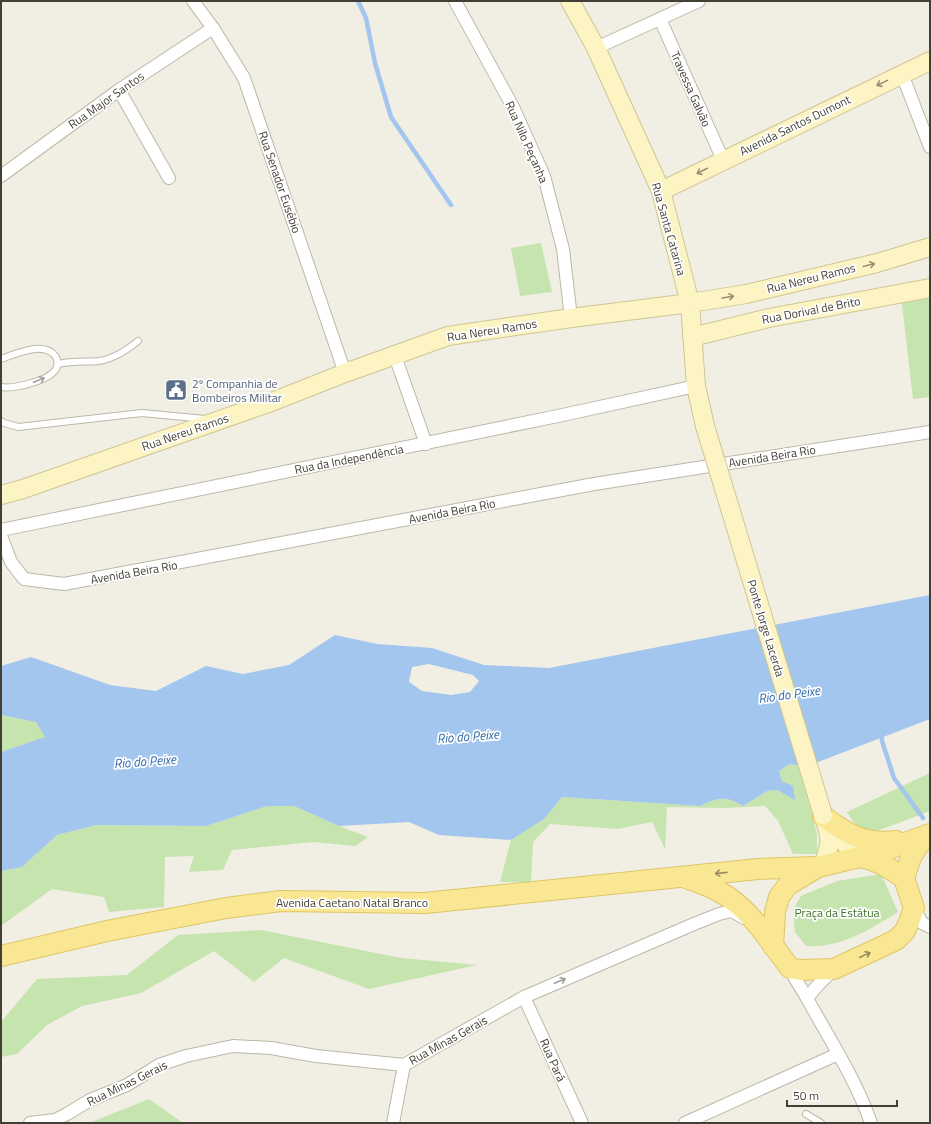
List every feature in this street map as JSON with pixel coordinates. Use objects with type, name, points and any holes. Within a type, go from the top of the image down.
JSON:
[{"type":"main road","points":[[825,820],[850,835],[876,842],[893,841],[928,835]]},
{"type":"main road","points":[[928,835],[915,849],[904,878],[914,908],[910,922],[905,931],[896,940],[834,969],[800,970],[790,968],[773,946],[775,912],[779,897],[788,885],[820,866],[860,857],[928,835]]},
{"type":"main road","points":[[860,857],[887,867],[904,878]]},
{"type":"main road","name":"Avenida Caetano Natal Branco","points":[[1,956],[114,930],[226,908],[281,900],[425,904],[758,869],[820,866]]},
{"type":"main road","name":"Avenida Caetano Natal Branco","points":[[684,877],[720,892],[743,909],[760,928],[773,946]]},
{"type":"street","name":"Rua Senador Eusébio","points":[[193,1],[214,28],[244,78],[345,373]]},
{"type":"street","name":"Rua Nilo Peçanha","points":[[455,1],[513,107],[544,176],[563,249],[571,318]]},
{"type":"street","name":"Rua Santa Catarina","points":[[570,1],[596,48],[661,191],[690,303],[696,386],[705,426]]},
{"type":"street","points":[[596,48],[698,1]]},
{"type":"street","name":"Travessa Galvão","points":[[660,19],[723,160]]},
{"type":"street","name":"Rua Major Santos","points":[[1,176],[119,90],[214,28]]},
{"type":"street","name":"Avenida Santos Dumont","points":[[661,191],[930,61]]},
{"type":"street","points":[[902,74],[930,147]]},
{"type":"street","points":[[119,90],[169,178]]},
{"type":"street","name":"Rua Nereu Ramos","points":[[1,495],[23,489],[220,420],[448,336],[746,294],[877,263],[930,247]]},
{"type":"street","name":"Rua Dorival de Brito","points":[[692,337],[769,318],[930,288]]},
{"type":"street","points":[[395,356],[426,444]]},
{"type":"street","name":"Rua da Independência","points":[[1,530],[426,444],[696,386]]},
{"type":"street","name":"Ponte Jorge Lacerda","points":[[705,426],[825,820],[830,842],[826,857],[820,866]]},
{"type":"street","name":"Avenida Beira Rio","points":[[1,536],[11,562],[24,579],[64,584],[594,484],[930,432]]},
{"type":"street","points":[[1,488],[23,489]]},
{"type":"street","points":[[825,820],[860,857]]},
{"type":"street","points":[[914,908],[922,923],[930,928]]},
{"type":"street","name":"Rua Minas Gerais","points":[[30,1123],[55,1120],[90,1100],[127,1085],[159,1065],[186,1056],[233,1046],[271,1048],[316,1056],[404,1065],[524,997],[719,914],[732,911],[760,928]]},
{"type":"street","points":[[790,968],[795,980],[807,998],[863,1101],[871,1123]]},
{"type":"street","points":[[807,998],[834,969]]},
{"type":"street","name":"Rua Pará","points":[[524,997],[582,1123]]},
{"type":"street","points":[[685,1123],[838,1054]]},
{"type":"street","points":[[393,1123],[404,1065]]},
{"type":"lane","points":[[58,364],[106,358],[128,349],[138,341]]},
{"type":"lane","points":[[1,359],[30,349],[43,349],[50,351],[56,358],[58,364],[55,370],[48,376],[26,385],[1,387]]},
{"type":"lane","points":[[1,421],[18,427],[142,413],[220,420]]},
{"type":"lane","points":[[806,1114],[821,1123]]},
{"type":"green space","points":[[541,243],[552,292],[520,296],[511,248]]},
{"type":"green space","points":[[930,292],[930,397],[913,399],[901,296]]},
{"type":"green space","points":[[1,715],[36,722],[46,737],[1,752]]},
{"type":"green space","points":[[790,764],[799,766],[817,834],[817,854],[793,854],[778,821],[765,806],[724,808],[667,807],[665,849],[652,822],[617,829],[550,824],[533,842],[531,882],[500,882],[511,840],[544,819],[562,797],[700,806],[712,801],[726,799],[732,800],[743,806],[767,791],[777,790],[795,799],[782,781],[779,771]]},
{"type":"green space","points":[[930,773],[930,811],[877,831],[856,826],[847,812]]},
{"type":"green space","points":[[267,806],[294,806],[368,837],[355,846],[314,842],[232,850],[223,870],[189,872],[194,856],[165,857],[164,907],[109,912],[104,897],[52,889],[1,926],[1,871],[22,867],[57,835],[96,825],[206,826]]},
{"type":"green space","name":"Praça da Estátua","points":[[881,874],[898,912],[865,931],[843,941],[819,946],[806,946],[795,932],[793,910],[801,896],[837,881]]},
{"type":"green space","points":[[261,930],[401,958],[477,965],[369,989],[284,958],[254,982],[214,951],[141,993],[82,1006],[47,1025],[17,1054],[1,1057],[1,1022],[37,979],[127,975],[178,935]]},
{"type":"green space","points":[[149,1099],[183,1123],[89,1123]]},
{"type":"water","name":"Rio do Peixe","points":[[930,595],[930,719],[805,767],[790,764],[779,771],[782,781],[793,786],[795,800],[777,790],[767,791],[743,806],[732,800],[726,799],[712,801],[700,806],[562,797],[544,819],[511,840],[439,835],[409,822],[339,826],[294,806],[267,806],[206,826],[96,825],[57,835],[22,867],[1,871],[1,752],[45,737],[36,722],[1,715],[1,666],[31,657],[110,685],[156,691],[206,666],[243,674],[289,665],[335,635],[377,644],[432,648],[484,665],[549,668]],"holes":[[[429,664],[473,675],[479,681],[470,692],[451,695],[422,691],[409,682],[412,667]]]},
{"type":"waterway","points":[[358,1],[366,18],[375,63],[391,117],[451,205]]},
{"type":"waterway","points":[[881,731],[882,741],[894,778],[923,818]]},
{"type":"place","name":"2º Companhia de Bombeiros Militar","points":[[176,390]]}]
